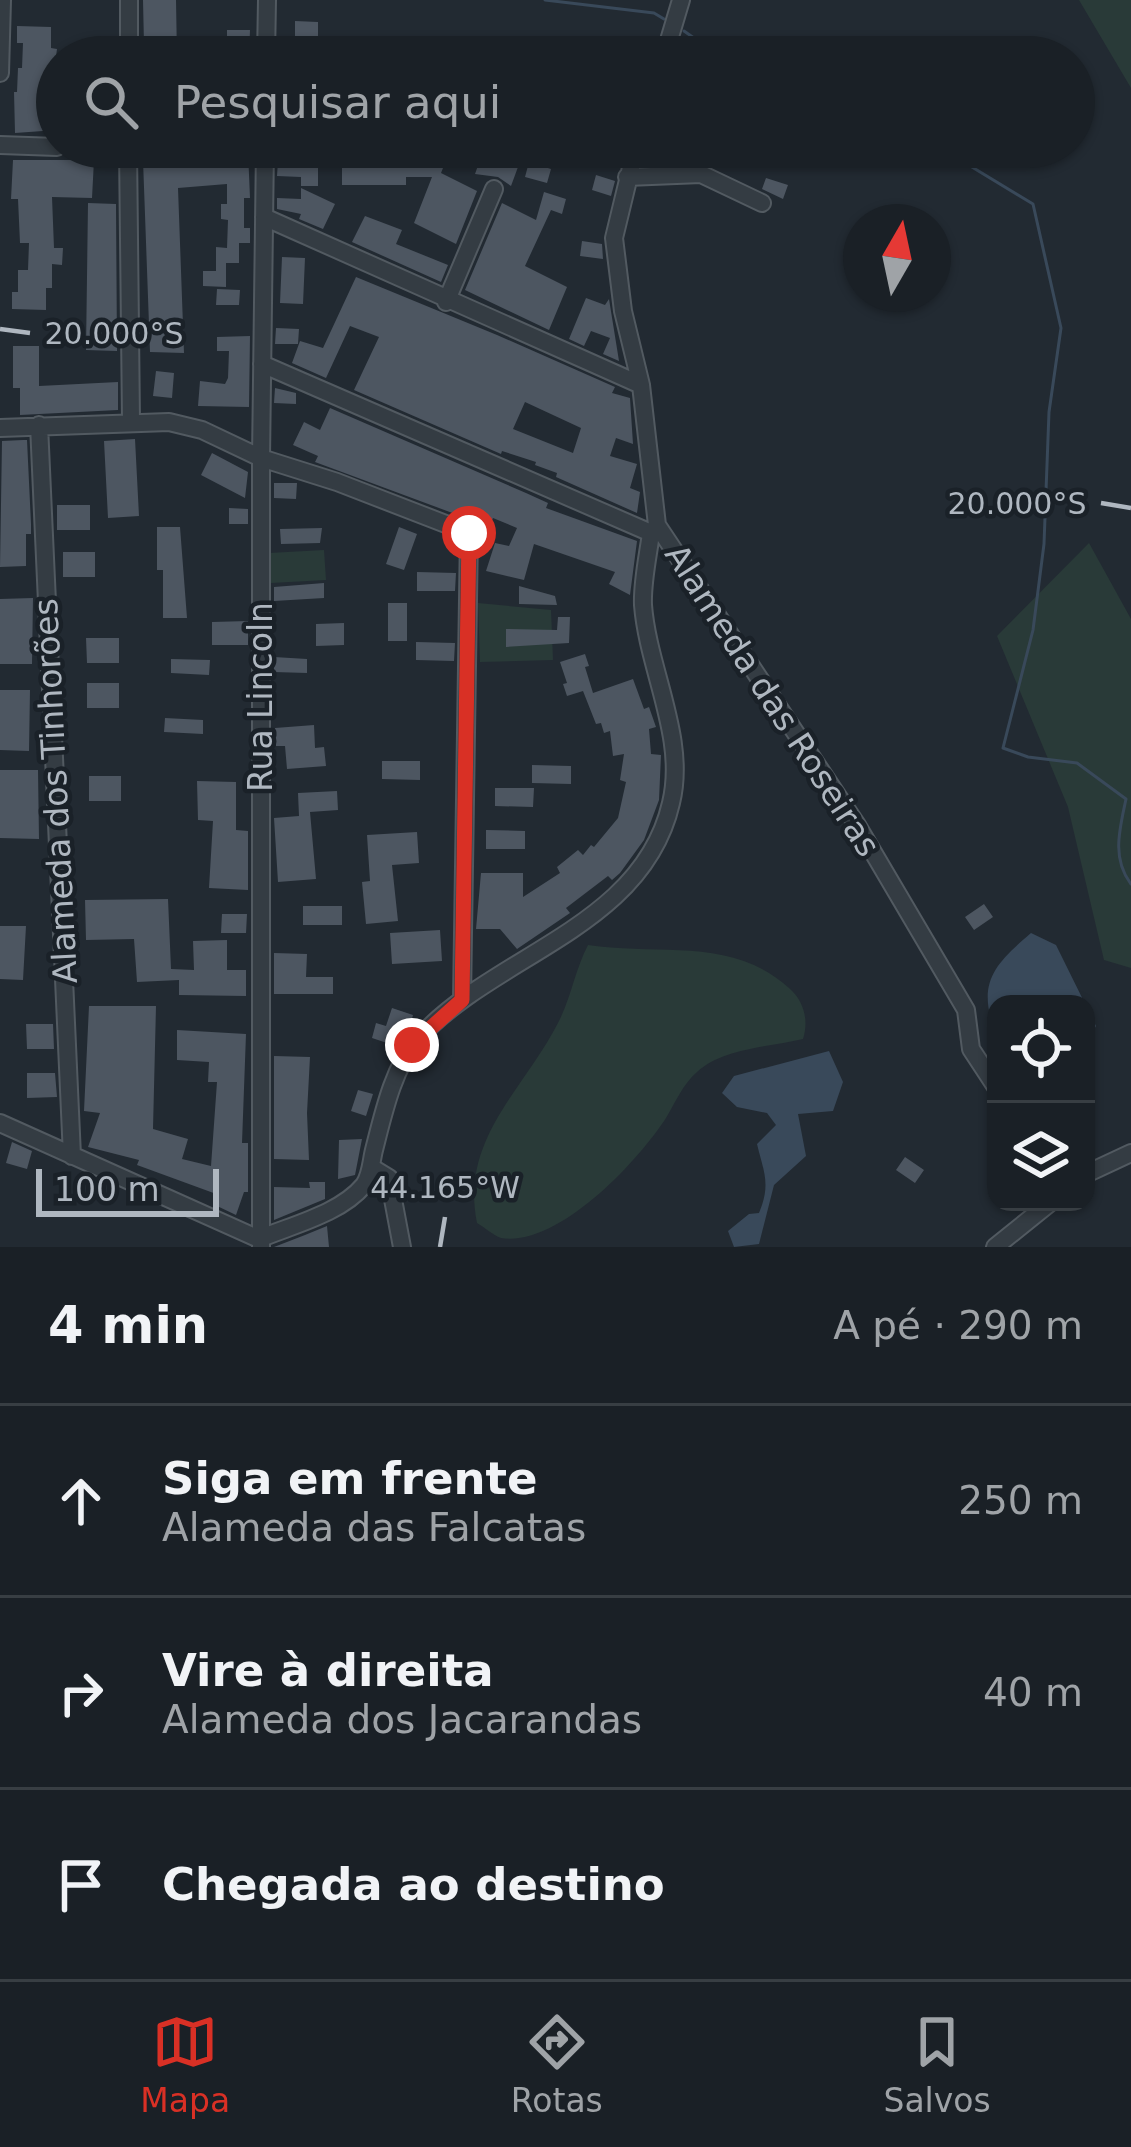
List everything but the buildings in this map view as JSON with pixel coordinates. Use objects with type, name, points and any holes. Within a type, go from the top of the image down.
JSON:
[{"type":"street","points":[[0,74],[2,0]]},
{"type":"street","points":[[129,0],[129,36]]},
{"type":"street","points":[[266,36],[267,0]]},
{"type":"street","points":[[670,36],[681,0]]},
{"type":"street","points":[[0,145],[36,146]]},
{"type":"street","points":[[128,168],[131,421]]},
{"type":"street","name":"Rua Lincoln","points":[[260,1243],[265,168]]},
{"type":"street","name":"Alameda das Roseiras","points":[[630,168],[614,238],[615,266],[641,385],[654,529],[857,824],[966,1010],[971,1049],[987,1073]]},
{"type":"street","points":[[627,177],[700,174],[762,203]]},
{"type":"street","points":[[446,302],[494,189]]},
{"type":"street","points":[[264,218],[641,385]]},
{"type":"street","points":[[0,1123],[260,1243],[350,1198],[367,1181],[399,1068],[412,1045],[462,1000],[581,926],[638,871],[660,839],[672,800],[675,767],[643,602],[654,529],[262,364]]},
{"type":"street","points":[[0,428],[170,422],[202,430],[261,458],[469,533],[462,1000]]},
{"type":"street","name":"Alameda dos Tinhorões","points":[[39,425],[72,1156]]},
{"type":"street","points":[[1095,1166],[1131,1154]]},
{"type":"street","points":[[371,1167],[389,1178],[401,1247]]},
{"type":"street","points":[[995,1247],[1040,1211]]},
{"type":"shaded area","points":[[1079,0],[1131,0],[1131,88]]},
{"type":"shaded area","points":[[1089,543],[1131,619],[1131,968],[1104,960],[1068,807],[997,636]]},
{"type":"shaded area","points":[[324,550],[326,580],[271,583],[269,553]]},
{"type":"shaded area","points":[[478,603],[551,610],[553,660],[480,662]]},
{"type":"shaded area","points":[[588,945],[694,951],[744,961],[794,993],[804,1011],[803,1039],[733,1053],[708,1064],[688,1082],[637,1156],[595,1198],[547,1229],[501,1238],[477,1223],[478,1166],[498,1117],[558,1023]]},
{"type":"water","points":[[1031,933],[1056,945],[1081,995],[988,995],[992,976]]},
{"type":"water","points":[[829,1051],[843,1082],[833,1111],[798,1114],[806,1156],[774,1185],[759,1244],[734,1247],[728,1231],[749,1214],[759,1213],[763,1203],[765,1178],[757,1144],[776,1125],[767,1113],[737,1107],[722,1093],[734,1076]]},
{"type":"waterway","points":[[545,0],[654,13],[664,19]]},
{"type":"waterway","points":[[684,31],[691,36]]},
{"type":"waterway","points":[[974,168],[1033,204],[1061,328],[1049,412],[1044,544],[1033,630],[1003,748],[1028,757],[1077,763],[1126,799],[1119,853],[1131,884]]},
{"type":"route","points":[[412,1045],[462,1000],[469,533]]}]
